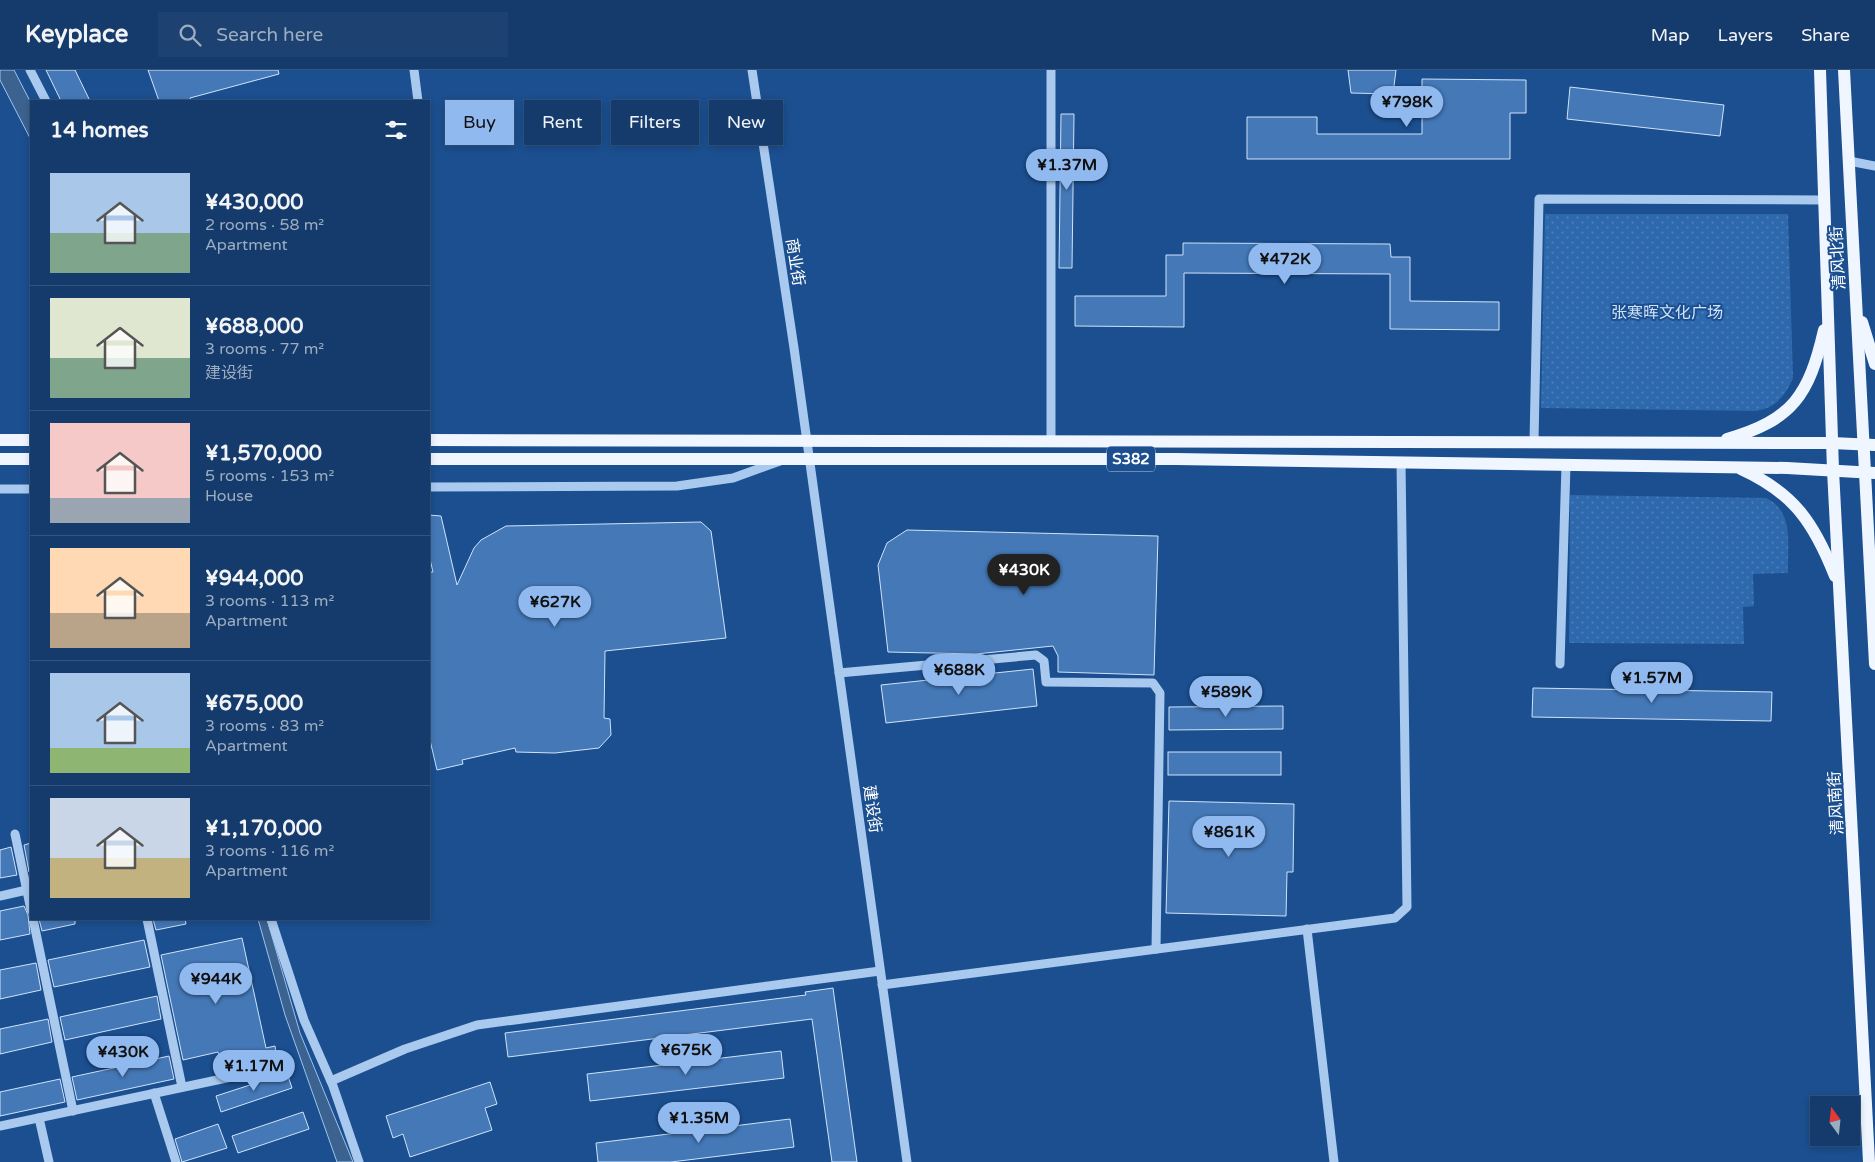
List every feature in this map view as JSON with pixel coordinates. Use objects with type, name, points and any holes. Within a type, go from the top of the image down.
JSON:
[{"type":"main road","name":"清风北街","points":[[1820,70],[1832,443]]},
{"type":"main road","name":"清风北街","points":[[1844,70],[1856,307],[1869,445]]},
{"type":"main road","points":[[1856,307],[1875,364]]},
{"type":"main road","points":[[1714,442],[1758,429],[1775,421],[1799,396],[1811,376],[1828,313]]},
{"type":"main road","points":[[0,440],[30,440]]},
{"type":"main road","name":"S382","points":[[430,440],[1714,442],[1869,445]]},
{"type":"main road","name":"清风南街","points":[[1832,443],[1870,1162]]},
{"type":"main road","points":[[1869,445],[1870,572],[1875,664]]},
{"type":"main road","points":[[0,459],[30,459]]},
{"type":"main road","name":"S382","points":[[430,459],[1176,459],[1736,467],[1870,472]]},
{"type":"main road","points":[[1736,467],[1770,484],[1806,517],[1822,544],[1839,586]]},
{"type":"main road","points":[[1870,572],[1875,552]]},
{"type":"street","points":[[30,70],[45,100]]},
{"type":"street","points":[[414,70],[418,100]]},
{"type":"street","name":"商业街","points":[[752,70],[809,459]]},
{"type":"street","points":[[1051,440],[1052,70]]},
{"type":"street","points":[[1849,161],[1875,166]]},
{"type":"street","points":[[1534,442],[1539,199],[1824,200]]},
{"type":"street","points":[[430,487],[677,486],[733,478],[786,459]]},
{"type":"street","name":"建设街","points":[[809,459],[907,1162]]},
{"type":"street","points":[[882,985],[1395,918],[1407,907],[1401,462]]},
{"type":"street","points":[[1560,664],[1566,464]]},
{"type":"street","points":[[0,489],[30,489]]},
{"type":"street","points":[[839,673],[1036,655],[1044,661],[1046,682],[1153,683],[1160,693],[1156,949]]},
{"type":"street","points":[[0,896],[29,889],[15,834]]},
{"type":"street","points":[[33,920],[73,1111]]},
{"type":"street","points":[[147,920],[182,1087]]},
{"type":"street","points":[[271,920],[304,1020],[331,1081],[359,1162]]},
{"type":"street","points":[[1307,929],[1334,1162]]},
{"type":"street","points":[[331,1081],[405,1049],[477,1025],[880,971]]},
{"type":"street","points":[[0,1126],[250,1073]]},
{"type":"street","points":[[154,1093],[176,1162]]},
{"type":"street","points":[[39,1118],[49,1162]]},
{"type":"green space","name":"张寒晖文化广场","points":[[1545,214],[1788,214],[1793,378],[1783,396],[1768,408],[1754,411],[1541,408]]},
{"type":"green space","points":[[1570,495],[1766,498],[1782,512],[1785,521],[1788,541],[1788,573],[1753,574],[1754,606],[1743,607],[1744,644],[1569,643]]},
{"type":"shaded area","points":[[0,70],[14,70],[30,101],[30,138],[0,80]]},
{"type":"shaded area","points":[[258,920],[267,920],[300,1033],[353,1162],[337,1162],[285,1015]]},
{"type":"building","points":[[46,70],[75,70],[90,100],[61,100]]},
{"type":"building","points":[[148,70],[278,70],[279,74],[190,98],[191,100],[159,100]]},
{"type":"building","points":[[1348,70],[1396,70],[1393,94],[1351,93]]},
{"type":"building","points":[[1422,79],[1526,80],[1526,113],[1510,113],[1510,159],[1247,159],[1247,117],[1317,117],[1317,134],[1422,134]]},
{"type":"building","points":[[1570,87],[1724,105],[1720,136],[1567,119]]},
{"type":"building","points":[[1061,114],[1074,114],[1072,268],[1059,268]]},
{"type":"building","points":[[1183,243],[1390,244],[1391,257],[1410,257],[1410,301],[1499,302],[1499,330],[1390,329],[1390,274],[1184,273],[1184,327],[1075,326],[1075,296],[1166,296],[1166,255],[1183,255]]},
{"type":"building","points":[[430,515],[441,516],[457,585],[474,548],[481,540],[506,526],[701,522],[711,531],[726,638],[605,651],[604,718],[610,719],[611,735],[599,748],[555,753],[516,752],[515,748],[462,760],[463,764],[437,770],[430,740],[430,572],[433,572],[430,559]]},
{"type":"building","points":[[907,530],[1158,536],[1154,675],[1058,672],[1058,656],[1053,646],[976,654],[888,652],[878,565],[887,543]]},
{"type":"building","points":[[1033,669],[1037,706],[886,723],[881,685]]},
{"type":"building","points":[[1533,688],[1772,692],[1771,721],[1532,717]]},
{"type":"building","points":[[1283,706],[1283,729],[1169,730],[1169,707]]},
{"type":"building","points":[[1168,752],[1281,752],[1281,775],[1168,775]]},
{"type":"building","points":[[1169,801],[1294,804],[1293,872],[1287,872],[1286,916],[1166,913]]},
{"type":"building","points":[[30,843],[30,872],[29,872],[24,845]]},
{"type":"building","points":[[11,847],[17,875],[0,878],[0,850]]},
{"type":"building","points":[[24,906],[28,915],[30,934],[0,940],[0,911]]},
{"type":"building","points":[[39,920],[75,920],[75,924],[42,931]]},
{"type":"building","points":[[153,920],[185,920],[186,924],[156,930]]},
{"type":"building","points":[[242,938],[266,1048],[275,1046],[277,1060],[223,1071],[218,1052],[183,1060],[161,955]]},
{"type":"building","points":[[144,940],[150,967],[54,987],[48,960]]},
{"type":"building","points":[[36,963],[41,990],[0,999],[0,970]]},
{"type":"building","points":[[833,988],[857,1162],[832,1162],[812,1019],[508,1057],[505,1033],[806,995],[805,992]]},
{"type":"building","points":[[157,996],[161,1019],[65,1040],[60,1017]]},
{"type":"building","points":[[48,1019],[52,1042],[0,1054],[0,1029]]},
{"type":"building","points":[[781,1051],[784,1078],[590,1101],[587,1074]]},
{"type":"building","points":[[169,1056],[174,1079],[77,1100],[72,1077]]},
{"type":"building","points":[[287,1073],[292,1088],[221,1112],[216,1096]]},
{"type":"building","points":[[60,1079],[65,1102],[0,1116],[0,1092]]},
{"type":"building","points":[[490,1082],[497,1104],[485,1108],[492,1130],[410,1157],[403,1134],[393,1138],[386,1116]]},
{"type":"building","points":[[303,1112],[309,1129],[238,1153],[232,1136]]},
{"type":"building","points":[[790,1119],[794,1147],[671,1162],[598,1162],[596,1143]]},
{"type":"building","points":[[218,1124],[227,1148],[182,1162],[175,1139]]}]
